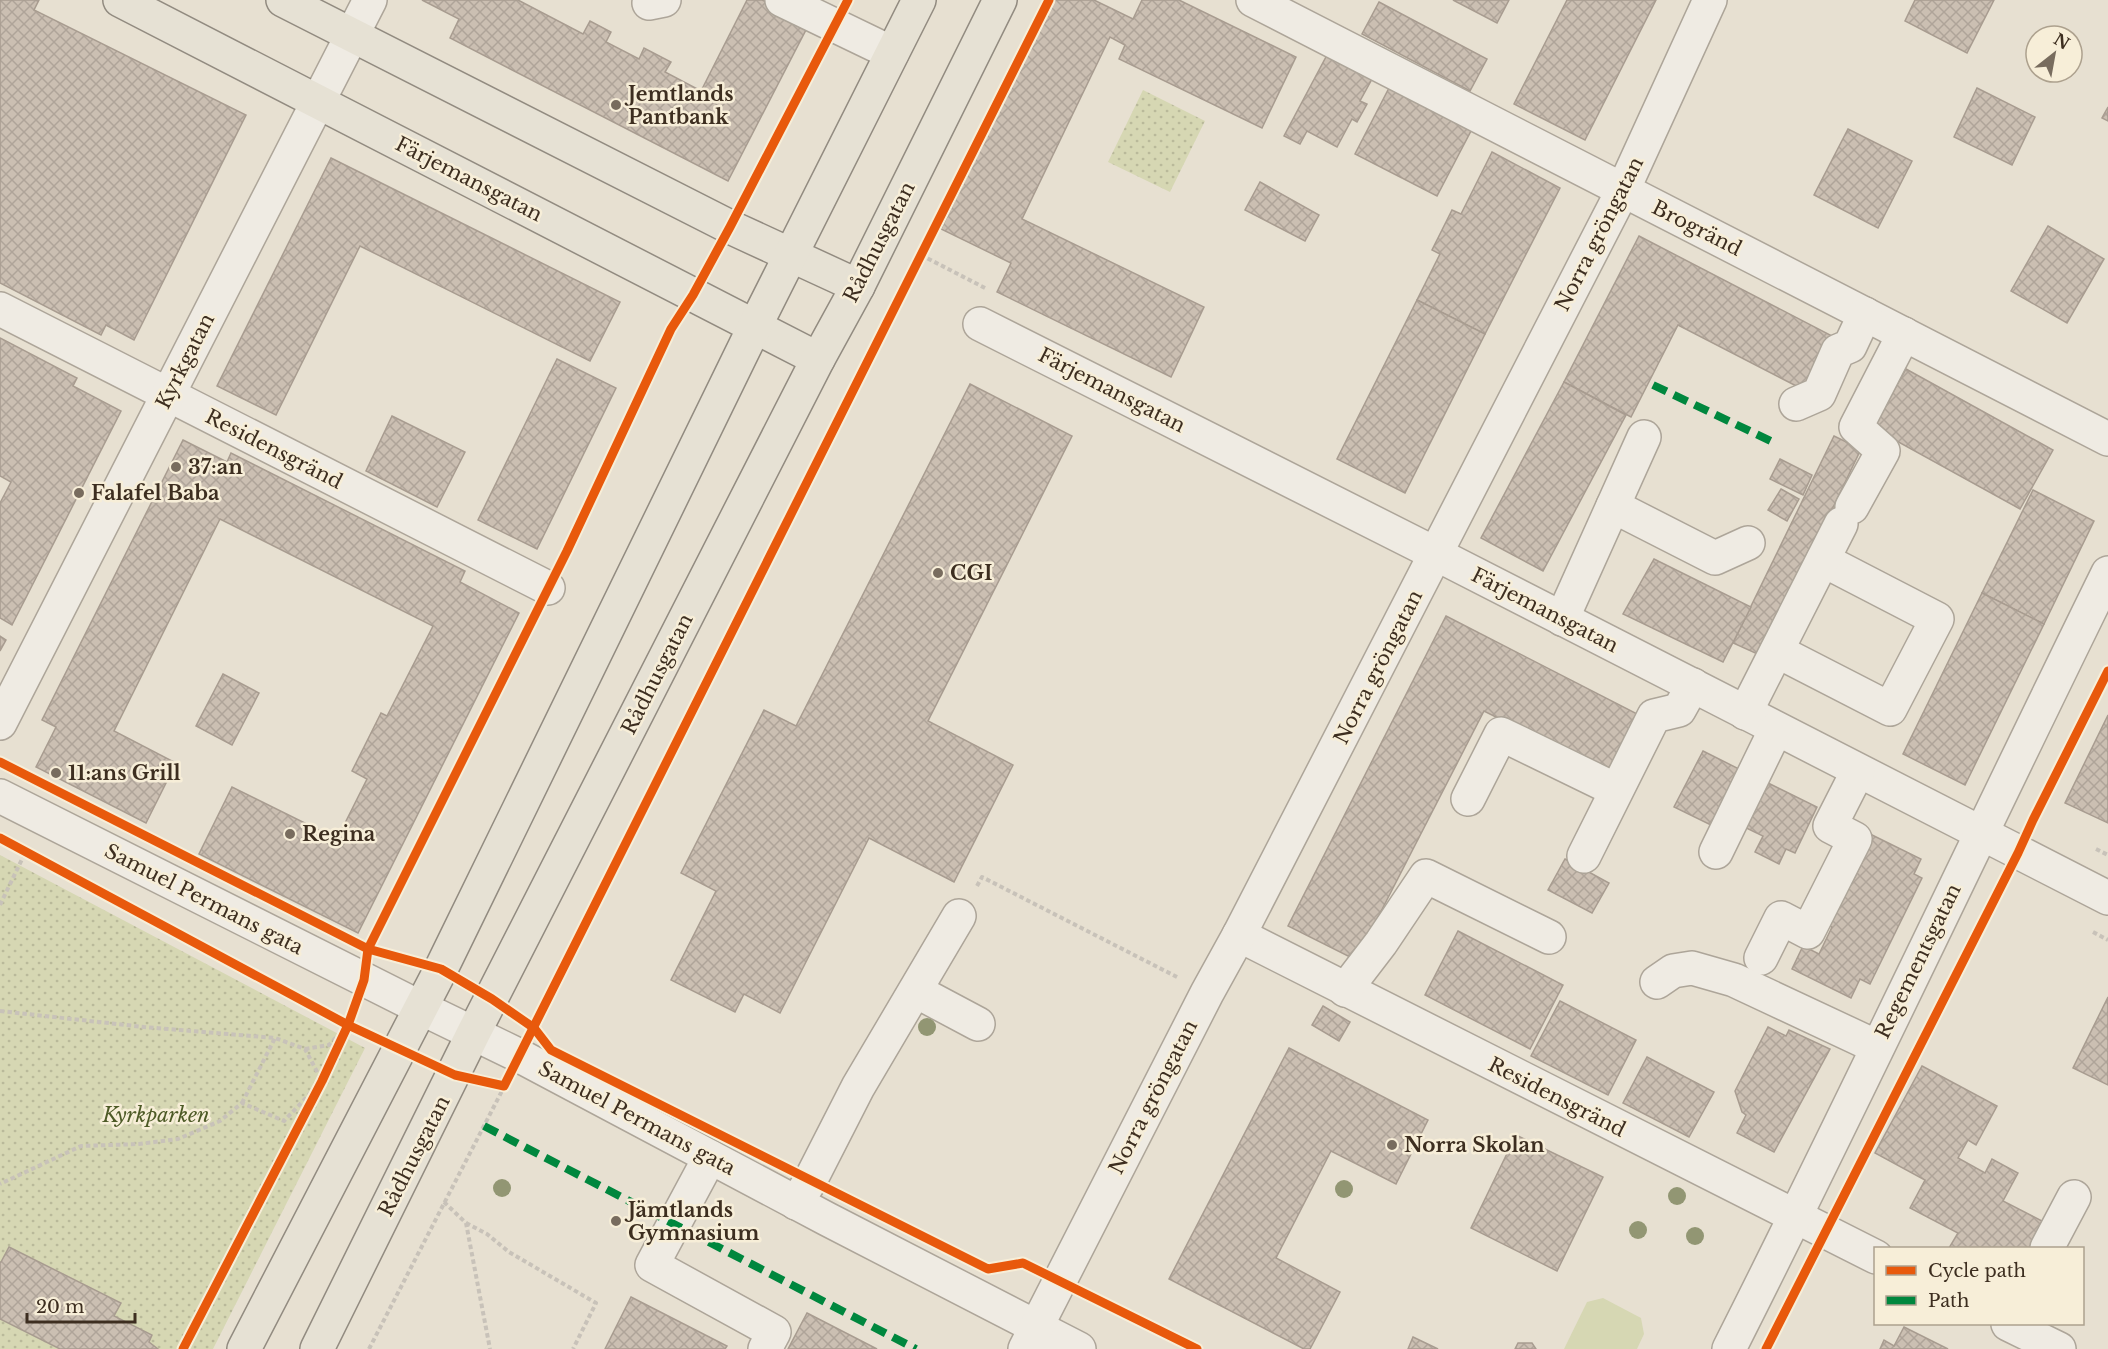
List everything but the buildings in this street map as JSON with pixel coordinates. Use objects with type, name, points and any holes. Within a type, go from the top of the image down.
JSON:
[{"type":"main road","name":"Färjemansgatan","points":[[120,0],[818,359]]},
{"type":"main road","points":[[283,0],[730,227],[858,286]]},
{"type":"main road","points":[[244,1349],[421,1008],[754,327],[919,0]]},
{"type":"main road","name":"Rådhusgatan","points":[[317,1349],[455,1075],[473,1034],[818,359],[858,286],[1000,0]]},
{"type":"street","name":"Kyrkgatan","points":[[0,723],[370,0]]},
{"type":"street","points":[[782,0],[892,53]]},
{"type":"street","name":"Brogränd","points":[[1253,0],[2108,439]]},
{"type":"street","name":"Norra gröngatan","points":[[1030,1339],[1623,190],[1710,0]]},
{"type":"street","name":"Residensgränd","points":[[0,309],[548,588]]},
{"type":"street","points":[[1796,404],[1819,394],[1838,351],[1850,346],[1865,314]]},
{"type":"street","name":"Färjemansgatan","points":[[980,324],[1436,554],[2108,898]]},
{"type":"street","points":[[1745,713],[1823,560],[1883,451],[1856,427],[1904,334]]},
{"type":"street","points":[[1562,619],[1644,437]]},
{"type":"street","points":[[1613,506],[1715,558],[1748,543]]},
{"type":"street","points":[[1777,651],[1890,710],[1937,619],[1823,560]]},
{"type":"street","name":"Regementsgatan","points":[[1729,1349],[1796,1217],[1980,833],[2108,573]]},
{"type":"street","points":[[1584,856],[1654,716],[1679,711],[1693,685]]},
{"type":"street","points":[[1716,852],[1776,729]]},
{"type":"street","points":[[1468,799],[1501,734],[1616,790]]},
{"type":"street","points":[[1761,958],[1781,918],[1808,932],[1819,911],[1856,839],[1830,826],[1858,771]]},
{"type":"street","name":"Samuel Permans gata","points":[[0,796],[473,1034],[531,1040],[710,1157],[796,1203],[1030,1339],[1079,1349]]},
{"type":"street","points":[[1345,990],[1381,943],[1426,876],[1549,937]]},
{"type":"street","points":[[796,1203],[810,1181],[858,1087],[959,916]]},
{"type":"street","name":"Residensgränd","points":[[1239,936],[1874,1256]]},
{"type":"street","points":[[1657,982],[1673,971],[1692,968],[1734,980],[1877,1047]]},
{"type":"street","points":[[916,991],[978,1024]]},
{"type":"street","points":[[710,1157],[652,1265],[774,1332],[765,1349]]},
{"type":"street","points":[[2048,1247],[2074,1197]]},
{"type":"street","points":[[2011,1325],[2059,1349]]},
{"type":"path","points":[[369,1349],[504,1086],[531,1040],[1049,0]]},
{"type":"path","points":[[921,255],[989,290],[980,324]]},
{"type":"path","points":[[0,905],[21,850],[36,858]]},
{"type":"path","points":[[959,916],[982,877],[1207,993]]},
{"type":"path","points":[[335,1053],[364,980]]},
{"type":"path","points":[[492,999],[531,1040]]},
{"type":"path","points":[[0,1011],[144,1027],[275,1038],[305,1049],[329,1046],[348,1025]]},
{"type":"path","points":[[338,1020],[399,1049]]},
{"type":"path","points":[[0,1184],[81,1146],[139,1144],[178,1139],[220,1121],[242,1103],[275,1038]]},
{"type":"path","points":[[305,1049],[324,1076]]},
{"type":"path","points":[[455,1075],[504,1086]]},
{"type":"path","points":[[242,1103],[284,1121],[324,1076]]},
{"type":"path","points":[[306,1112],[324,1076]]},
{"type":"path","points":[[444,1202],[466,1223],[487,1233],[509,1252],[596,1303],[573,1349]]},
{"type":"path","points":[[466,1223],[490,1349]]},
{"type":"green space","points":[[1143,90],[1205,121],[1170,192],[1108,162]]},
{"type":"green space","name":"Kyrkparken","points":[[0,855],[365,1048],[213,1349],[0,1349]]},
{"type":"green space","points":[[1603,1298],[1641,1318],[1644,1334],[1637,1349],[1564,1349],[1587,1302]]},
{"type":"marked path","points":[[1653,385],[1775,443]]},
{"type":"marked path","points":[[484,1126],[916,1349]]},
{"type":"cycle path","points":[[183,1349],[322,1081],[348,1025],[364,980],[368,949],[567,551],[671,329],[693,295],[730,227],[848,0]]},
{"type":"cycle path","points":[[0,838],[348,1025],[455,1075],[504,1086],[1049,0]]},
{"type":"cycle path","points":[[1766,1349],[2108,671]]},
{"type":"cycle path","points":[[0,762],[368,949],[441,969],[492,999],[534,1028],[551,1050],[988,1269],[1023,1263],[1197,1349]]},
{"type":"place","name":"Jemtlands Pantbank","points":[[616,105]]},
{"type":"place","name":"37:an","points":[[176,467]]},
{"type":"place","name":"Falafel Baba","points":[[79,493]]},
{"type":"place","name":"CGI","points":[[938,573]]},
{"type":"place","name":"11:ans Grill","points":[[56,773]]},
{"type":"place","name":"Regina","points":[[290,834]]},
{"type":"place","name":"Norra Skolan","points":[[1392,1145]]},
{"type":"place","name":"Jämtlands Gymnasium","points":[[616,1221]]}]
